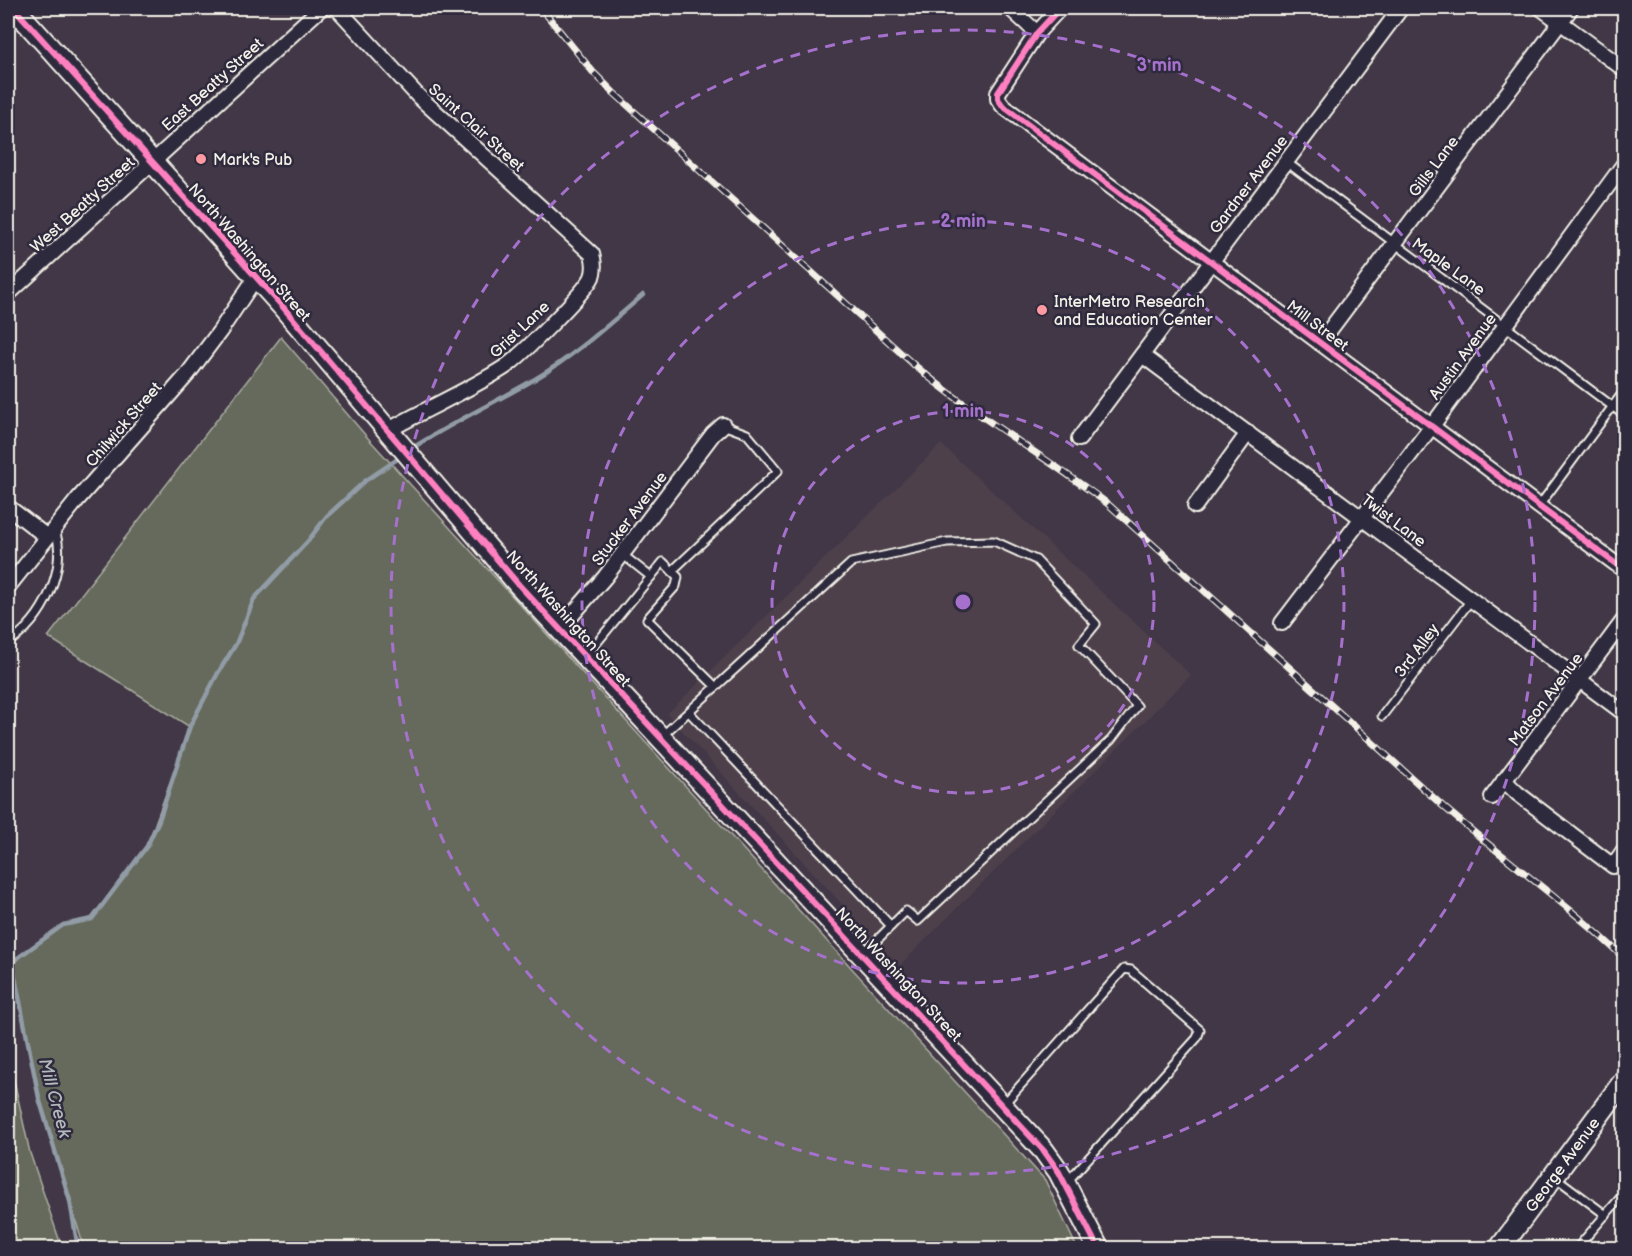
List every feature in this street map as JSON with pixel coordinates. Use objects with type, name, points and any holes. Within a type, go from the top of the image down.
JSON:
[{"type":"street","name":"North Washington Street","points":[[14,8],[256,277],[559,630],[1003,1104],[1044,1151],[1065,1184],[1098,1248]]},
{"type":"street","name":"East Beatty Street","points":[[153,161],[321,8]]},
{"type":"street","name":"Saint Clair Street","points":[[337,8],[418,96],[592,254],[594,268]]},
{"type":"street","points":[[1010,8],[1037,33],[1060,8]]},
{"type":"street","name":"Gardner Avenue","points":[[1079,440],[1401,8]]},
{"type":"street","points":[[1541,8],[1624,69]]},
{"type":"street","name":"Gills Lane","points":[[1320,343],[1571,8]]},
{"type":"street","name":"Mill Street","points":[[1037,33],[998,93],[998,99],[1003,106],[1624,570]]},
{"type":"street","name":"West Beatty Street","points":[[8,294],[153,161]]},
{"type":"street","name":"Austin Avenue","points":[[1282,623],[1432,426],[1624,164]]},
{"type":"street","name":"Grist Lane","points":[[387,431],[511,363],[588,283],[594,268]]},
{"type":"street","name":"Chilwick Street","points":[[8,586],[51,532],[188,375],[256,277]]},
{"type":"street","name":"Twist Lane","points":[[1142,355],[1624,713]]},
{"type":"street","name":"Stucker Avenue","points":[[559,630],[622,554],[713,434],[723,425]]},
{"type":"street","points":[[1196,506],[1248,433]]},
{"type":"street","points":[[8,507],[51,532]]},
{"type":"street","name":"Matson Avenue","points":[[1492,797],[1624,620]]},
{"type":"street","points":[[1504,780],[1517,793],[1613,866],[1624,850]]},
{"type":"street","name":"George Avenue","points":[[1500,1248],[1615,1101],[1624,1082]]},
{"type":"lane","name":"Maple Lane","points":[[1285,161],[1624,415]]},
{"type":"lane","points":[[1539,506],[1624,391]]},
{"type":"lane","points":[[672,571],[778,471],[747,434],[723,425]]},
{"type":"lane","points":[[8,642],[29,623],[52,587],[59,558],[58,537],[51,532]]},
{"type":"lane","points":[[660,738],[851,563],[947,542],[994,541],[1036,560],[1096,624],[1079,645],[1137,706],[1112,740],[918,921],[906,911],[862,954]]},
{"type":"lane","points":[[622,554],[651,577]]},
{"type":"lane","points":[[585,658],[663,562],[678,577],[676,586],[648,619],[716,687]]},
{"type":"lane","name":"3rd Alley","points":[[1382,716],[1471,600]]},
{"type":"lane","points":[[689,712],[891,926]]},
{"type":"lane","points":[[1003,1104],[1124,969],[1131,970],[1200,1030],[1197,1038],[1065,1184]]},
{"type":"lane","points":[[1555,1176],[1606,1215]]},
{"type":"lane","points":[[1577,1248],[1620,1198]]},
{"type":"shaded area","points":[[941,444],[1191,675],[899,966],[667,714]]},
{"type":"green space","points":[[281,337],[367,437],[1045,1180],[1077,1248],[84,1248],[39,1098],[12,962],[63,925],[92,919],[147,846],[190,727],[48,637]]},
{"type":"green space","points":[[8,1053],[30,1153],[62,1248],[8,1248]]},
{"type":"waterway","points":[[411,449],[549,370],[590,340],[643,295]]},
{"type":"waterway","points":[[12,962],[63,925],[92,919],[147,846],[159,820],[190,726],[236,644],[254,599],[308,541],[326,517],[365,481],[402,456]]},
{"type":"waterway","name":"Mill Creek","points":[[8,954],[12,962],[39,1098],[70,1201],[78,1248]]},
{"type":"railway","points":[[541,8],[593,72],[614,93],[913,364],[960,401],[1108,504],[1445,808],[1581,919],[1624,958]]},
{"type":"cycle path","points":[[14,8],[283,307],[519,585],[1044,1151],[1059,1172],[1098,1248]]},
{"type":"cycle path","points":[[1060,8],[1037,33],[998,93],[998,99],[1003,106],[1624,570]]},
{"type":"place","name":"Mark's Pub","points":[[201,159]]},
{"type":"place","name":"InterMetro Research and Education Center","points":[[1042,310]]}]
